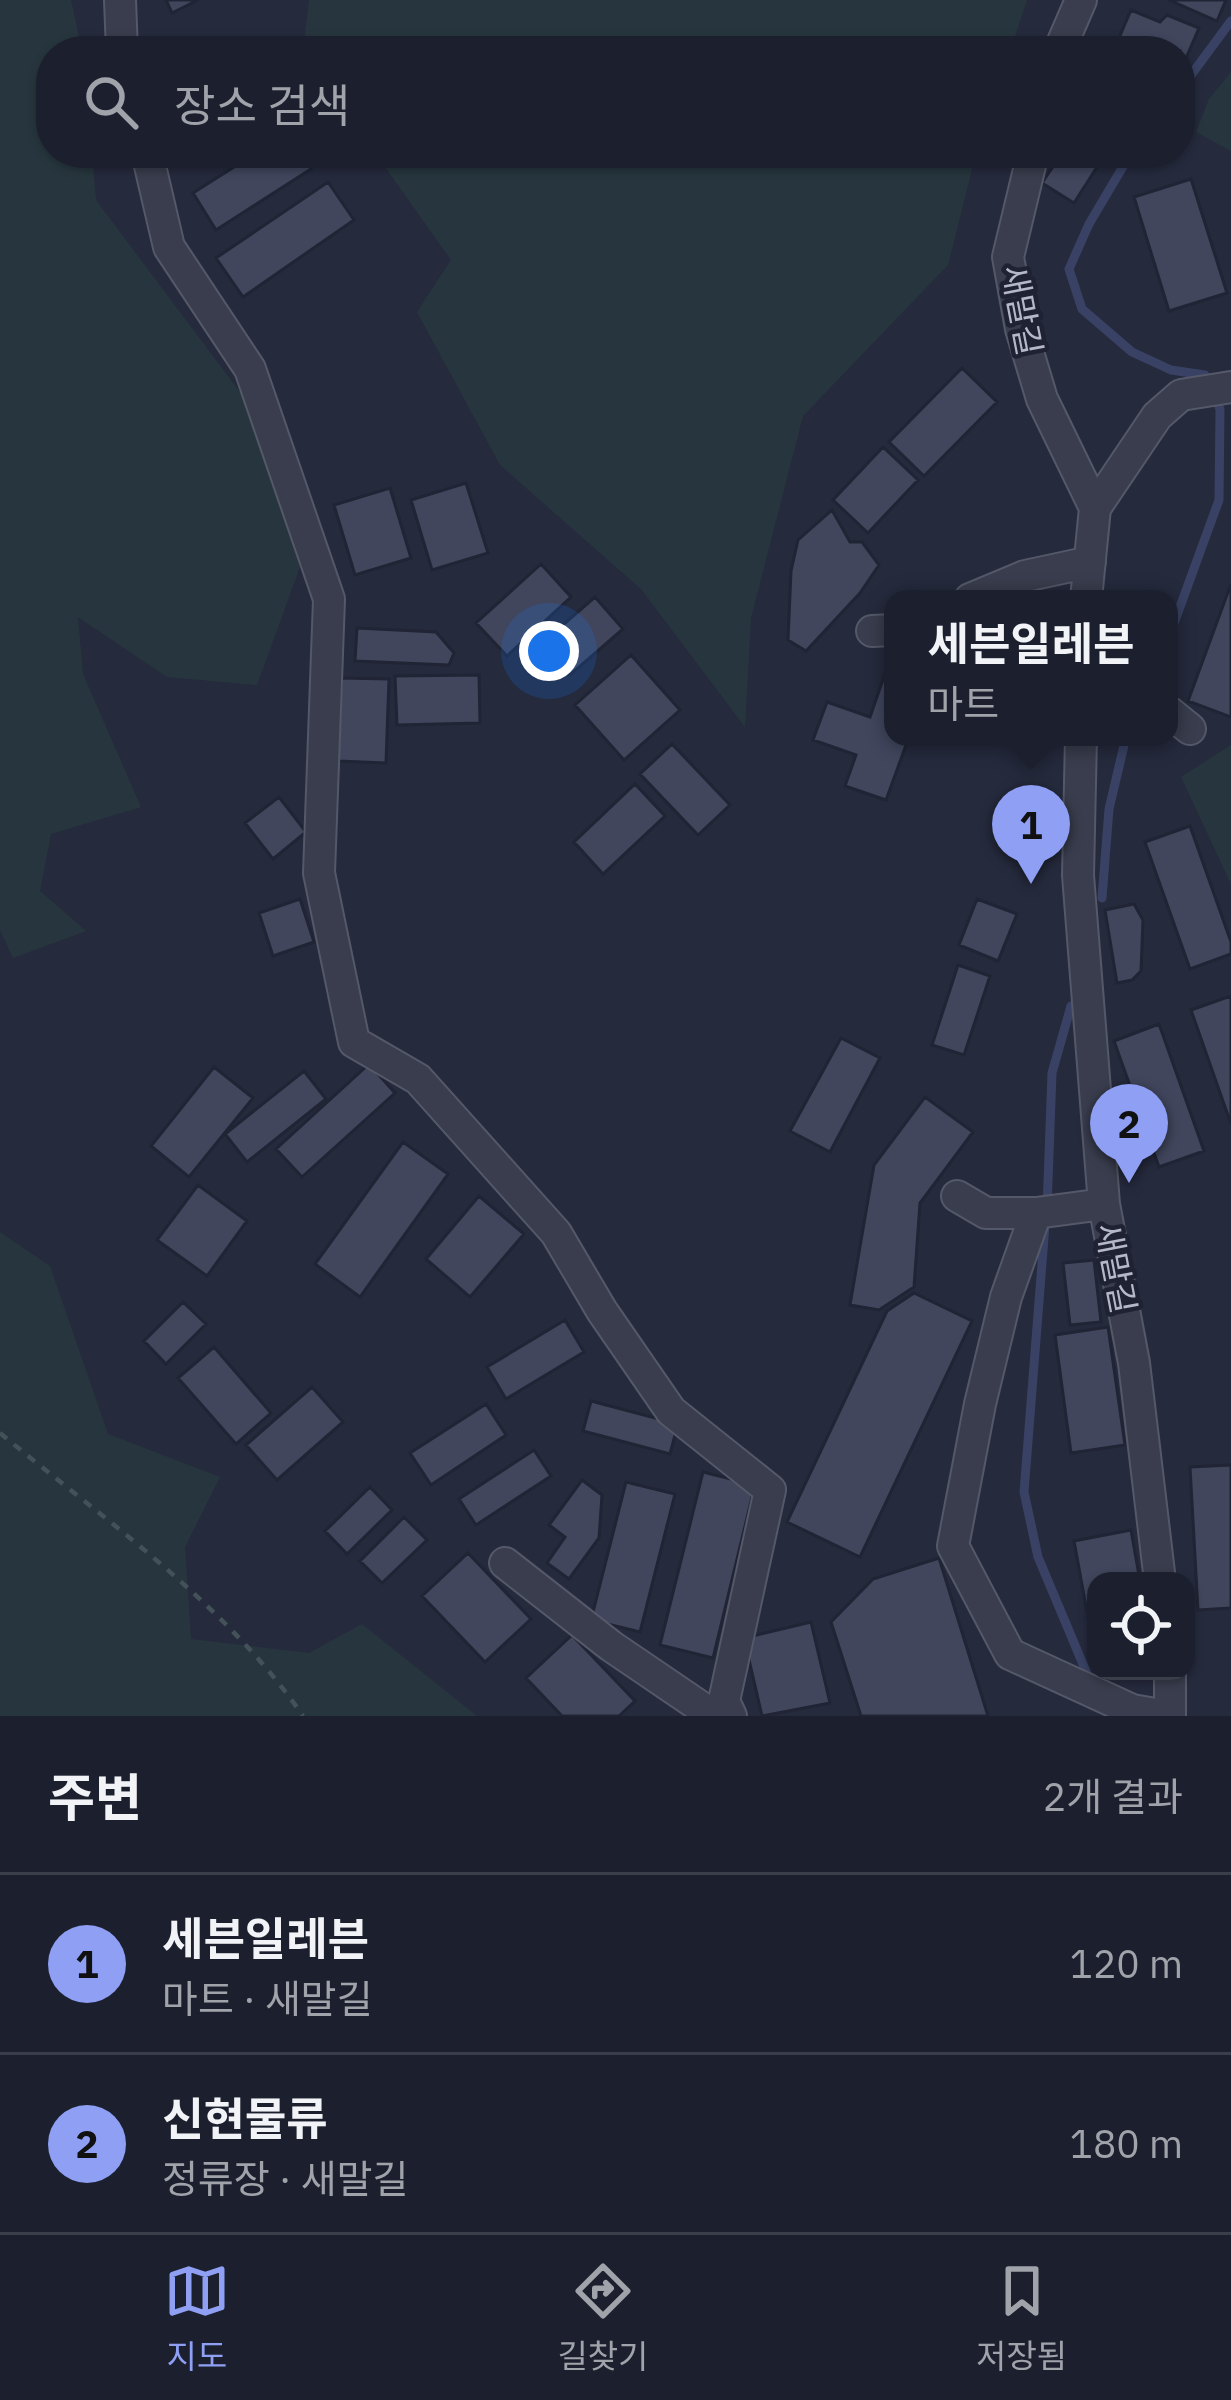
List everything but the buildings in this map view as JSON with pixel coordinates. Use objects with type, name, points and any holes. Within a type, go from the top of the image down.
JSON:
[{"type":"street","points":[[120,0],[121,36]]},
{"type":"street","points":[[1065,36],[1081,0]]},
{"type":"street","points":[[151,168],[169,247],[250,370],[329,599],[319,873],[354,1042],[418,1078],[556,1233],[602,1311],[671,1411],[770,1490],[724,1702],[731,1716]]},
{"type":"street","name":"새말길","points":[[1029,168],[1008,257],[1042,399],[1095,508]]},
{"type":"street","points":[[1087,590],[1095,508],[1157,416],[1181,395],[1214,389]]},
{"type":"street","points":[[992,590],[1025,576],[1090,562]]},
{"type":"street","name":"새말길","points":[[1081,746],[1078,875],[1104,1204],[1134,1364],[1159,1572]]},
{"type":"street","points":[[957,1196],[986,1213],[1104,1204]]},
{"type":"street","points":[[1047,1211],[1006,1298],[953,1546],[1010,1654],[1021,1661],[1132,1710],[1169,1716],[1170,1680]]},
{"type":"street","points":[[505,1562],[611,1646],[714,1716]]},
{"type":"path","points":[[0,1433],[212,1610],[278,1680],[303,1716]]},
{"type":"shaded area","points":[[0,0],[71,0],[79,36],[36,36],[36,168],[93,168],[96,200],[254,411],[300,567],[257,685],[167,677],[78,617],[83,674],[141,807],[51,834],[40,891],[86,931],[13,958],[0,930]]},
{"type":"shaded area","points":[[309,0],[1027,0],[1015,36],[305,36]]},
{"type":"shaded area","points":[[1231,72],[1231,151],[1196,132],[1209,99]]},
{"type":"shaded area","points":[[386,168],[972,168],[948,265],[803,416],[751,618],[745,727],[641,589],[500,465],[417,312],[451,260]]},
{"type":"shaded area","points":[[1231,745],[1231,884],[1181,777]]},
{"type":"shaded area","points":[[0,1232],[50,1266],[108,1434],[220,1477],[185,1547],[191,1639],[309,1653],[362,1624],[477,1716],[0,1716]]},
{"type":"waterway","points":[[1195,70],[1231,21]]},
{"type":"waterway","points":[[1122,168],[1069,269],[1082,309],[1132,352],[1171,370],[1205,375],[1220,409],[1219,500],[1178,612]]},
{"type":"waterway","points":[[1102,898],[1109,809],[1124,746]]},
{"type":"waterway","points":[[1047,1208],[1052,1073],[1071,1006]]},
{"type":"waterway","points":[[1045,1225],[1024,1492],[1038,1557],[1090,1681]]},
{"type":"place","name":"세븐일레븐","points":[[1031,884]]},
{"type":"place","name":"신현물류","points":[[1129,1183]]}]
